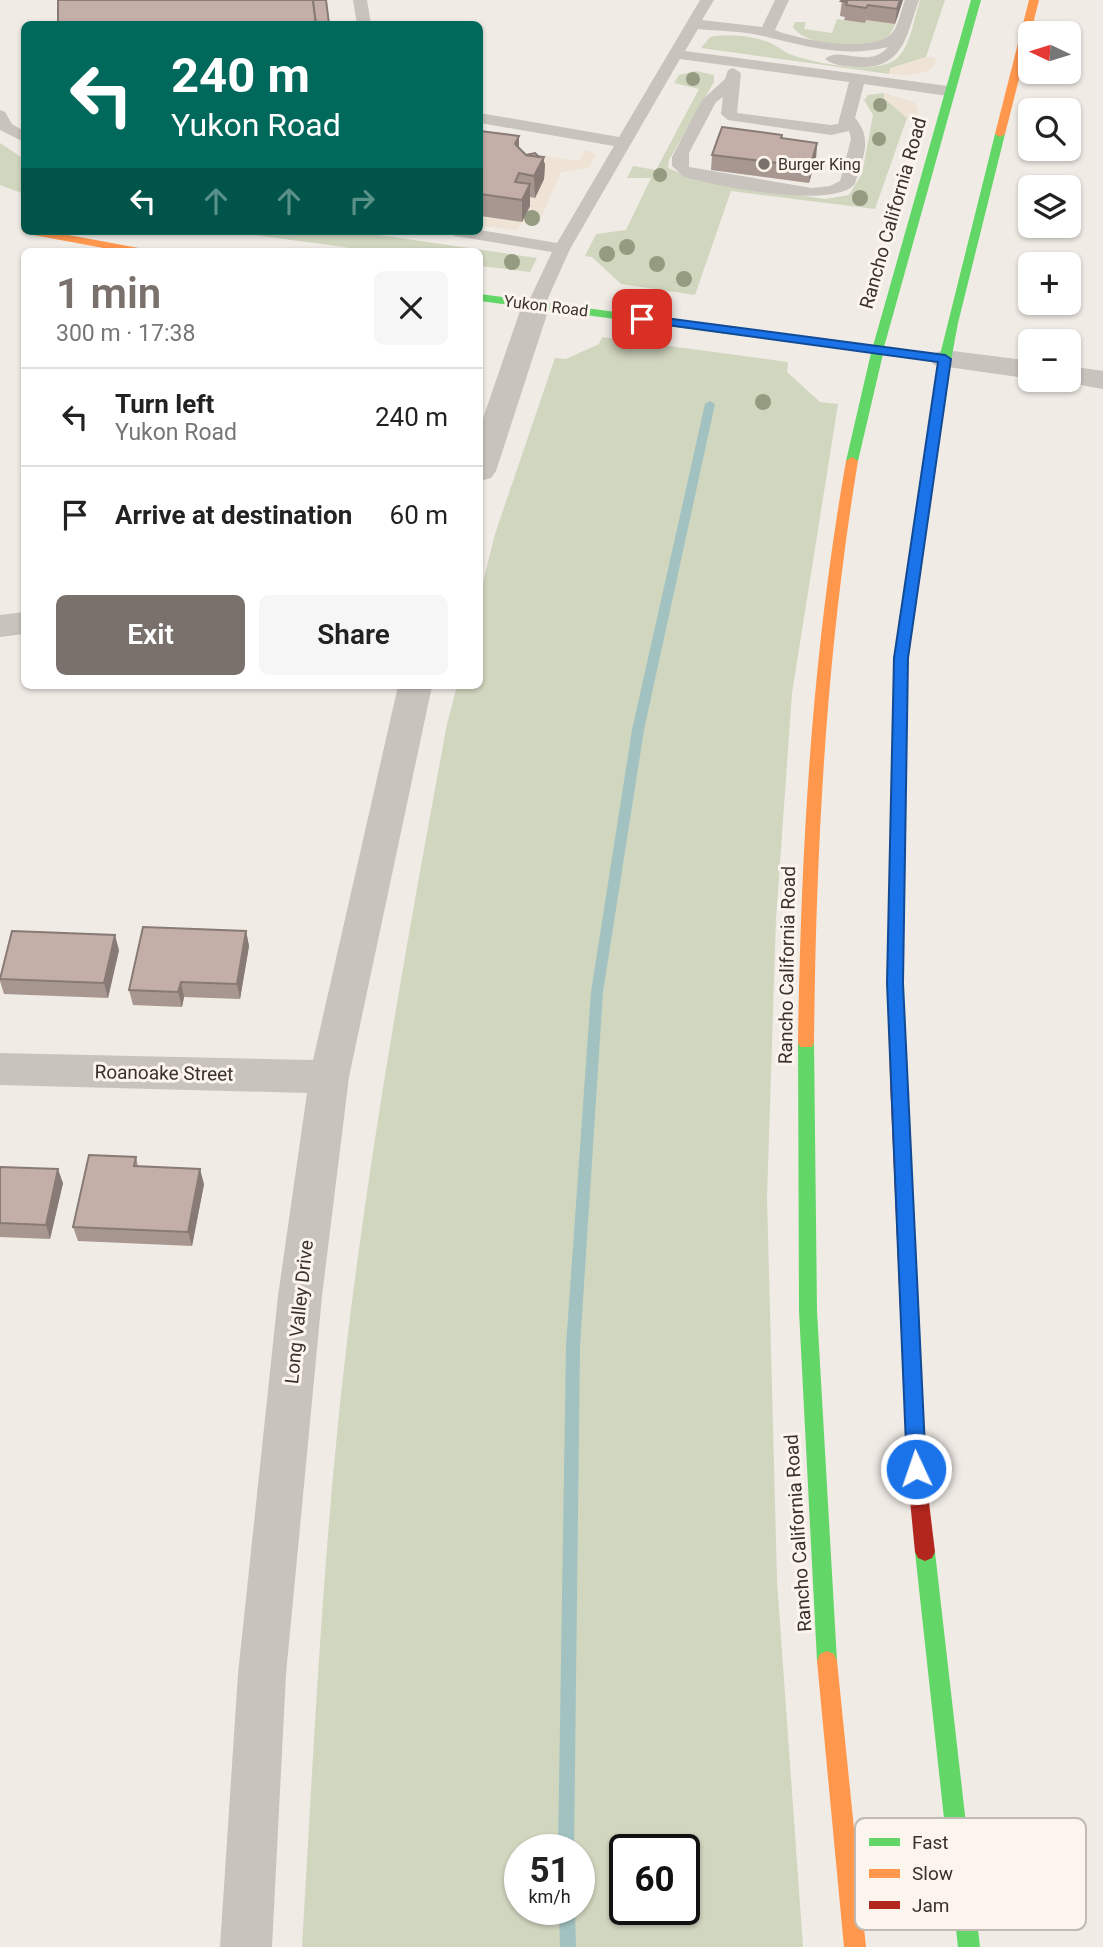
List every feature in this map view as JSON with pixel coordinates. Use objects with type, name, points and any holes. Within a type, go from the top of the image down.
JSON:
[{"type":"main road","name":"Rancho California Road","points":[[855,1947],[836,1789],[815,1485],[805,1219],[806,934],[814,779],[849,478],[877,350],[948,91],[976,0]]},
{"type":"main road","points":[[955,1818],[916,1469],[895,983],[901,658],[945,359],[1034,0]]},
{"type":"main road","points":[[53,235],[123,248]]},
{"type":"main road","name":"Yukon Road","points":[[483,297],[945,359]]},
{"type":"street","points":[[483,462],[536,305]]},
{"type":"street","points":[[945,359],[1018,368]]},
{"type":"street","points":[[1081,377],[1103,380]]},
{"type":"street","points":[[0,626],[21,624]]},
{"type":"street","name":"Long Valley Drive","points":[[246,1947],[264,1660],[300,1296],[329,1077],[414,689]]},
{"type":"street","name":"Roanoake Street","points":[[0,1069],[329,1077]]},
{"type":"lane","points":[[360,0],[363,21]]},
{"type":"lane","points":[[536,305],[562,249],[707,0]]},
{"type":"lane","points":[[767,32],[782,0]]},
{"type":"lane","points":[[694,24],[767,32],[793,42],[799,50],[817,57],[872,63],[889,56],[895,50],[912,0]]},
{"type":"lane","points":[[677,54],[948,91]]},
{"type":"lane","points":[[734,62],[729,114],[733,117],[831,130],[845,127],[849,120],[858,78]]},
{"type":"lane","points":[[733,80],[710,100],[681,153],[678,160],[680,167],[690,174],[812,192],[834,191],[847,184],[859,139],[858,131],[849,120]]},
{"type":"lane","points":[[0,115],[6,127],[21,134]]},
{"type":"lane","points":[[483,119],[625,143]]},
{"type":"lane","points":[[479,235],[562,249]]},
{"type":"green space","points":[[920,0],[945,0],[926,57],[891,68],[889,74],[701,48],[710,37],[740,36],[771,43],[789,54],[816,62],[848,67],[879,66],[891,62],[904,50]]},
{"type":"green space","points":[[837,19],[895,24],[884,39],[860,44],[821,42],[799,34],[793,27],[795,22],[806,22],[804,29],[832,33]]},
{"type":"green space","points":[[696,71],[714,75],[714,82],[669,160],[668,168],[696,180],[825,199],[849,195],[862,174],[873,115],[864,100],[868,95],[884,93],[884,98],[907,118],[875,209],[731,191],[695,295],[621,284],[592,257],[585,256],[596,234],[626,230],[651,178],[627,178],[633,166],[656,170],[699,89],[674,83],[679,75]]},
{"type":"green space","points":[[0,143],[21,157],[21,193],[0,185]]},
{"type":"green space","points":[[254,235],[379,235],[468,248],[351,248]]},
{"type":"green space","points":[[483,250],[537,258],[530,272],[483,266]]},
{"type":"green space","points":[[602,337],[788,362],[787,372],[820,402],[838,404],[792,693],[776,919],[767,1197],[777,1581],[803,1947],[302,1947],[325,1568],[339,1417],[357,1264],[380,1109],[447,724],[456,689],[483,689],[483,582],[495,534],[555,358],[566,359],[599,344]]},
{"type":"shaded area","points":[[926,57],[937,58],[931,69],[910,75],[889,74],[890,69]]},
{"type":"shaded area","points":[[884,93],[914,102],[918,108],[917,120],[907,118],[884,98]]},
{"type":"shaded area","points":[[483,147],[579,161],[585,150],[596,154],[589,168],[561,172],[538,225],[522,222],[483,152]]},
{"type":"shaded area","points":[[483,216],[522,222],[517,231],[483,225]]},
{"type":"building","points":[[58,0],[313,0],[316,21],[58,21]]},
{"type":"building","points":[[313,0],[326,0],[329,21],[316,21]]},
{"type":"building","points":[[842,0],[900,0],[897,9],[846,5],[847,2]]},
{"type":"building","points":[[722,127],[817,143],[810,167],[712,155]]},
{"type":"building","points":[[483,131],[519,136],[515,144],[526,155],[544,157],[534,176],[519,173],[515,182],[530,184],[522,200],[483,194]]},
{"type":"building","points":[[143,927],[246,931],[237,984],[181,982],[178,992],[129,990]]},
{"type":"building","points":[[12,931],[115,935],[104,983],[0,979]]},
{"type":"building","points":[[89,1155],[136,1157],[134,1166],[200,1169],[188,1232],[73,1227]]},
{"type":"building","points":[[0,1167],[58,1169],[46,1225],[0,1223]]},
{"type":"waterway","points":[[566,1834],[573,1346],[597,992],[638,730],[710,404]]},
{"type":"waterway","points":[[567,1925],[568,1947]]},
{"type":"traffic: fast","points":[[852,461],[885,318],[976,0]]},
{"type":"traffic: fast","points":[[900,738],[901,658],[937,404],[952,323],[1000,134]]},
{"type":"traffic: fast","points":[[483,297],[945,359]]},
{"type":"traffic: fast","points":[[806,1042],[808,1311],[827,1661]]},
{"type":"traffic: fast","points":[[925,1552],[955,1818]]},
{"type":"traffic: fast","points":[[967,1930],[969,1947]]},
{"type":"traffic: slow","points":[[1000,134],[1034,0]]},
{"type":"traffic: slow","points":[[50,235],[122,248]]},
{"type":"traffic: slow","points":[[806,1042],[816,750],[830,605],[852,461]]},
{"type":"traffic: slow","points":[[898,1080],[895,983],[900,738]]},
{"type":"traffic: slow","points":[[827,1661],[855,1947]]},
{"type":"traffic: jam","points":[[898,1080],[916,1469],[925,1552]]},
{"type":"place","name":"Burger King","points":[[764,164]]},
{"type":"route","points":[[642,319],[945,359],[901,658],[895,983],[903,1219],[916,1469]]}]
